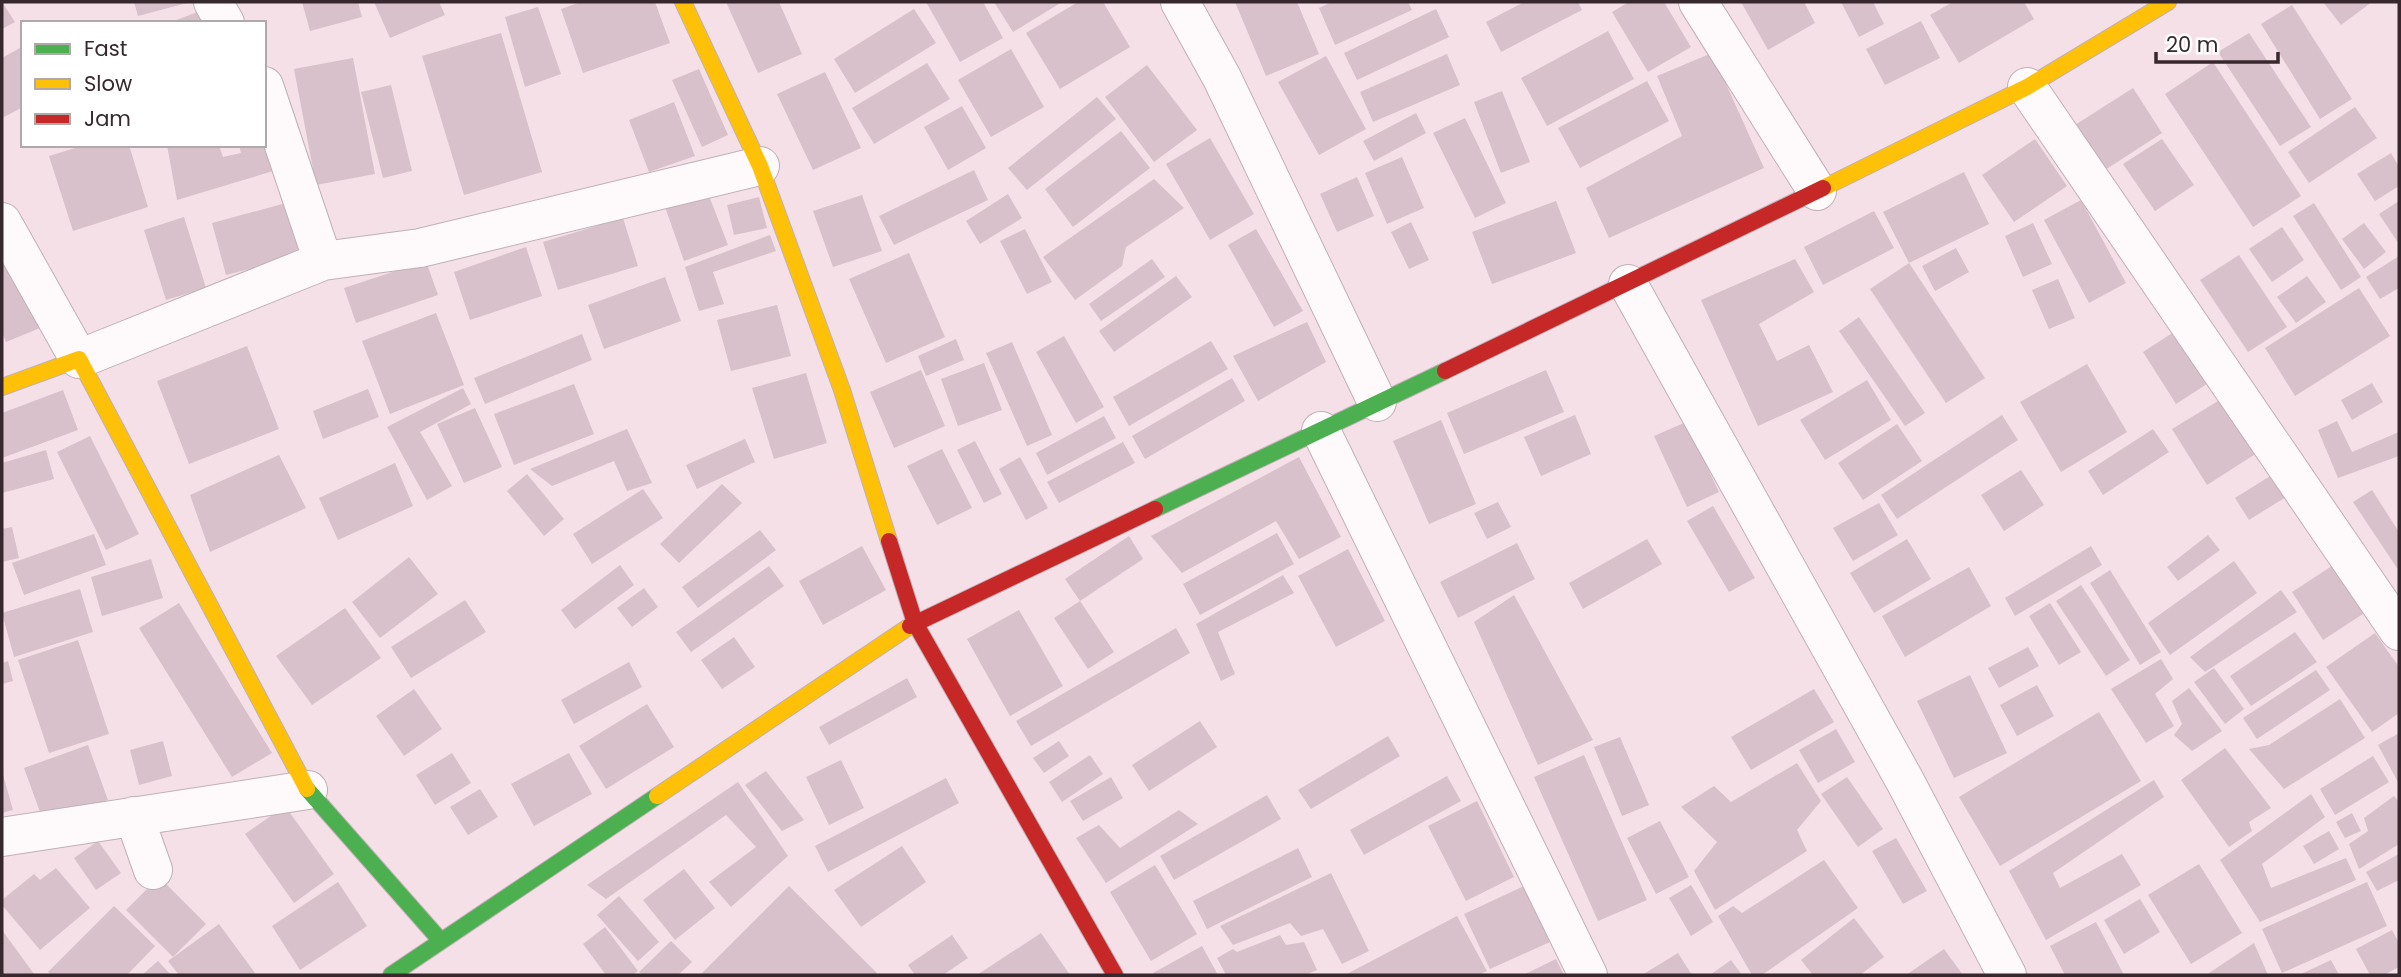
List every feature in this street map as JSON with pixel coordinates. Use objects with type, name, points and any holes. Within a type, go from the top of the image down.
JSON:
[{"type":"street","points":[[213,2],[224,21]]},
{"type":"street","points":[[683,2],[760,166],[842,390],[915,623],[1115,975]]},
{"type":"street","points":[[1180,2],[1222,78],[1377,402]]},
{"type":"street","points":[[1698,2],[1817,191]]},
{"type":"street","points":[[391,975],[915,623],[1628,284],[2027,87],[2168,2]]},
{"type":"street","points":[[2027,87],[2399,631]]},
{"type":"street","points":[[266,92],[323,261]]},
{"type":"street","points":[[2,387],[323,261],[420,248],[760,166]]},
{"type":"street","points":[[2,222],[79,359],[308,790],[441,941]]},
{"type":"street","points":[[1628,284],[1905,781],[2007,975]]},
{"type":"street","points":[[1321,431],[1588,975]]},
{"type":"street","points":[[2,837],[308,790]]},
{"type":"street","points":[[134,816],[153,870]]},
{"type":"building","points":[[2,2],[15,22],[2,29]]},
{"type":"building","points":[[134,2],[187,2],[187,3],[138,16]]},
{"type":"building","points":[[302,2],[358,2],[362,17],[310,31]]},
{"type":"building","points":[[374,2],[439,2],[445,15],[390,38]]},
{"type":"building","points":[[581,2],[655,2],[670,43],[583,73],[561,9]]},
{"type":"building","points":[[726,2],[779,2],[802,54],[758,73]]},
{"type":"building","points":[[926,2],[983,2],[1003,38],[960,62]]},
{"type":"building","points":[[994,2],[1062,2],[1013,32]]},
{"type":"building","points":[[1078,2],[1103,2],[1130,47],[1060,89],[1026,33]]},
{"type":"building","points":[[1235,2],[1297,2],[1319,54],[1266,76]]},
{"type":"building","points":[[1332,2],[1408,2],[1412,10],[1335,45],[1319,8]]},
{"type":"building","points":[[1524,2],[1578,2],[1582,10],[1501,52],[1486,22]]},
{"type":"building","points":[[1629,2],[1664,2],[1691,47],[1648,72],[1612,12]]},
{"type":"building","points":[[1741,2],[1804,2],[1815,23],[1768,50]]},
{"type":"building","points":[[1841,2],[1873,2],[1884,24],[1859,37]]},
{"type":"building","points":[[1953,2],[2024,2],[2034,19],[1959,63],[1930,15]]},
{"type":"building","points":[[2323,2],[2372,2],[2341,25]]},
{"type":"building","points":[[2292,5],[2352,99],[2320,119],[2261,24]]},
{"type":"building","points":[[538,7],[561,74],[525,87],[505,17]]},
{"type":"building","points":[[914,9],[936,43],[855,93],[834,59]]},
{"type":"building","points":[[1436,9],[1449,37],[1357,80],[1344,53]]},
{"type":"building","points":[[200,11],[203,21],[174,21]]},
{"type":"building","points":[[1921,21],[1940,58],[1885,85],[1866,49]]},
{"type":"building","points":[[1608,31],[1634,79],[1547,126],[1521,78]]},
{"type":"building","points":[[501,33],[542,172],[464,195],[422,56]]},
{"type":"building","points":[[2249,33],[2311,127],[2280,146],[2218,52]]},
{"type":"building","points":[[20,48],[21,50],[21,108],[2,118],[2,58]]},
{"type":"building","points":[[1011,49],[1044,107],[991,137],[958,80]]},
{"type":"building","points":[[1712,53],[1764,168],[1609,238],[1586,188],[1682,136],[1657,76]]},
{"type":"building","points":[[1447,54],[1460,85],[1373,122],[1360,92]]},
{"type":"building","points":[[1326,56],[1366,129],[1319,155],[1278,82]]},
{"type":"building","points":[[353,58],[375,174],[316,185],[294,69]]},
{"type":"building","points":[[2213,62],[2301,196],[2253,227],[2165,94]]},
{"type":"building","points":[[927,63],[950,99],[874,144],[852,108]]},
{"type":"building","points":[[1147,65],[1197,130],[1154,162],[1105,97]]},
{"type":"building","points":[[699,69],[728,135],[702,147],[672,80]]},
{"type":"building","points":[[825,72],[861,148],[813,170],[777,94]]},
{"type":"building","points":[[1647,81],[1669,121],[1580,168],[1558,128]]},
{"type":"building","points":[[391,85],[412,171],[383,178],[361,92]]},
{"type":"building","points":[[2133,88],[2162,133],[2105,170],[2075,125]]},
{"type":"building","points":[[1502,91],[1530,162],[1501,173],[1474,102]]},
{"type":"building","points":[[1097,97],[1116,119],[1027,190],[1008,168]]},
{"type":"building","points":[[674,102],[695,156],[649,172],[629,120]]},
{"type":"building","points":[[962,106],[986,148],[948,170],[924,127]]},
{"type":"building","points":[[2355,107],[2377,138],[2309,183],[2288,152]]},
{"type":"building","points":[[1416,113],[1426,133],[1374,161],[1363,141]]},
{"type":"building","points":[[1465,118],[1506,203],[1475,218],[1433,133]]},
{"type":"building","points":[[1121,131],[1150,168],[1073,227],[1045,189]]},
{"type":"building","points":[[1210,138],[1254,214],[1210,240],[1166,164]]},
{"type":"building","points":[[2035,139],[2067,186],[2014,222],[1982,175]]},
{"type":"building","points":[[2162,139],[2194,185],[2155,211],[2123,164]]},
{"type":"building","points":[[78,147],[130,147],[148,207],[73,231],[49,156]]},
{"type":"building","points":[[167,147],[220,147],[223,157],[241,153],[240,147],[265,147],[273,171],[177,200]]},
{"type":"building","points":[[2391,153],[2399,167],[2399,186],[2375,201],[2357,174]]},
{"type":"building","points":[[1402,157],[1424,208],[1387,224],[1365,173]]},
{"type":"building","points":[[974,170],[988,200],[894,245],[879,216]]},
{"type":"building","points":[[1964,172],[1989,224],[1909,263],[1883,212]]},
{"type":"building","points":[[1357,177],[1374,216],[1337,232],[1320,194]]},
{"type":"building","points":[[1154,179],[1184,208],[1126,247],[1122,266],[1075,300],[1043,257]]},
{"type":"building","points":[[706,188],[728,245],[684,261],[664,204]]},
{"type":"building","points":[[1008,194],[1022,218],[980,244],[966,221]]},
{"type":"building","points":[[862,195],[882,251],[833,267],[813,211]]},
{"type":"building","points":[[759,197],[767,228],[734,235],[727,205]]},
{"type":"building","points":[[2081,200],[2126,283],[2089,303],[2044,220]]},
{"type":"building","points":[[1556,201],[1576,253],[1492,284],[1472,232]]},
{"type":"building","points":[[2399,201],[2399,244],[2379,214]]},
{"type":"building","points":[[286,203],[300,256],[226,275],[212,223]]},
{"type":"building","points":[[2314,203],[2361,277],[2341,290],[2293,216]]},
{"type":"building","points":[[1874,211],[1894,248],[1823,285],[1804,247]]},
{"type":"building","points":[[184,217],[206,288],[166,300],[144,230]]},
{"type":"building","points":[[623,218],[638,266],[558,290],[543,242]]},
{"type":"building","points":[[1411,222],[1429,260],[1409,269],[1391,232]]},
{"type":"building","points":[[2033,223],[2052,264],[2023,277],[2005,236]]},
{"type":"building","points":[[2364,223],[2386,252],[2364,269],[2342,239]]},
{"type":"building","points":[[2282,227],[2304,260],[2272,282],[2249,249]]},
{"type":"building","points":[[1025,229],[1052,282],[1027,294],[1000,241]]},
{"type":"building","points":[[1256,229],[1303,311],[1274,327],[1228,245]]},
{"type":"building","points":[[770,235],[776,251],[713,272],[724,304],[699,311],[685,267]]},
{"type":"building","points":[[2,241],[40,328],[6,342],[2,332]]},
{"type":"building","points":[[526,247],[542,296],[470,320],[454,272]]},
{"type":"building","points":[[1956,248],[1969,272],[1935,291],[1922,266]]},
{"type":"building","points":[[909,253],[945,337],[886,363],[849,279]]},
{"type":"building","points":[[2239,255],[2287,327],[2248,352],[2200,280]]},
{"type":"building","points":[[2399,256],[2399,288],[2380,299],[2366,277]]},
{"type":"building","points":[[1152,259],[1165,277],[1101,321],[1089,304]]},
{"type":"building","points":[[1795,259],[1814,292],[1759,324],[1777,361],[1809,345],[1833,392],[1758,426],[1701,300]]},
{"type":"building","points":[[426,261],[438,295],[356,323],[344,288]]},
{"type":"building","points":[[1909,263],[1985,378],[1946,403],[1870,289]]},
{"type":"building","points":[[1176,276],[1192,297],[1114,352],[1099,331]]},
{"type":"building","points":[[2307,276],[2326,302],[2296,323],[2277,297]]},
{"type":"building","points":[[665,277],[681,321],[604,349],[588,305]]},
{"type":"building","points":[[2058,279],[2075,318],[2049,329],[2032,290]]},
{"type":"building","points":[[2359,288],[2390,336],[2295,396],[2265,348]]},
{"type":"building","points":[[777,305],[791,356],[731,371],[717,320]]},
{"type":"building","points":[[436,313],[464,385],[390,414],[362,341]]},
{"type":"building","points":[[1859,317],[1925,413],[1905,426],[1839,331]]},
{"type":"building","points":[[1307,322],[1326,362],[1258,401],[1233,356]]},
{"type":"building","points":[[2180,328],[2213,380],[2176,404],[2143,352]]},
{"type":"building","points":[[582,334],[592,360],[485,404],[474,378]]},
{"type":"building","points":[[1064,336],[1104,407],[1076,423],[1036,352]]},
{"type":"building","points":[[956,339],[964,360],[926,376],[918,356]]},
{"type":"building","points":[[1211,341],[1228,369],[1129,426],[1113,397]]},
{"type":"building","points":[[1012,342],[1052,435],[1027,446],[986,353]]},
{"type":"building","points":[[247,346],[279,429],[189,464],[157,381]]},
{"type":"building","points":[[984,363],[1002,410],[958,426],[941,379]]},
{"type":"building","points":[[2087,364],[2127,432],[2061,472],[2020,402]]},
{"type":"building","points":[[921,370],[945,426],[894,448],[870,392]]},
{"type":"building","points":[[1546,370],[1564,412],[1464,454],[1447,413]]},
{"type":"building","points":[[806,373],[827,443],[774,459],[752,388]]},
{"type":"building","points":[[1232,378],[1245,401],[1145,459],[1132,436]]},
{"type":"building","points":[[1867,380],[1891,420],[1825,460],[1800,420]]},
{"type":"building","points":[[2372,383],[2383,402],[2352,420],[2341,400]]},
{"type":"building","points":[[574,384],[594,434],[514,465],[494,414]]},
{"type":"building","points":[[463,388],[471,404],[420,432],[452,486],[427,500],[387,427]]},
{"type":"building","points":[[368,389],[379,417],[323,439],[313,411]]},
{"type":"building","points":[[63,390],[78,430],[2,458],[2,413]]},
{"type":"building","points":[[2223,398],[2257,453],[2207,485],[2172,429]]},
{"type":"building","points":[[475,408],[502,467],[464,483],[437,424]]},
{"type":"building","points":[[1575,415],[1591,454],[1541,476],[1524,437]]},
{"type":"building","points":[[2002,415],[2018,440],[1897,519],[1881,495]]},
{"type":"building","points":[[1104,416],[1116,438],[1047,475],[1036,453]]},
{"type":"building","points":[[1441,420],[1476,504],[1429,524],[1393,441]]},
{"type":"building","points":[[2337,421],[2352,452],[2399,432],[2399,456],[2338,478],[2318,430]]},
{"type":"building","points":[[1686,422],[1719,492],[1687,507],[1654,436]]},
{"type":"building","points":[[1897,424],[1922,461],[1863,500],[1838,463]]},
{"type":"building","points":[[627,429],[652,483],[627,491],[614,461],[552,486],[530,469]]},
{"type":"building","points":[[2153,429],[2169,452],[2103,495],[2088,471]]},
{"type":"building","points":[[90,436],[139,534],[106,550],[57,452]]},
{"type":"building","points":[[745,439],[755,462],[697,489],[686,465]]},
{"type":"building","points":[[975,441],[1002,494],[984,503],[957,450]]},
{"type":"building","points":[[1123,442],[1135,463],[1059,503],[1047,482]]},
{"type":"building","points":[[942,449],[972,508],[937,525],[907,466]]},
{"type":"building","points":[[46,450],[54,479],[2,493],[2,463]]},
{"type":"building","points":[[279,455],[306,508],[210,552],[190,495]]},
{"type":"building","points":[[1020,457],[1048,508],[1026,520],[999,469]]},
{"type":"building","points":[[1299,457],[1341,537],[1299,559],[1276,521],[1182,573],[1151,536]]},
{"type":"building","points":[[395,463],[413,506],[338,540],[319,498]]},
{"type":"building","points":[[2021,470],[2044,505],[2004,531],[1981,495]]},
{"type":"building","points":[[2275,473],[2289,495],[2249,520],[2235,498]]},
{"type":"building","points":[[527,474],[564,519],[544,536],[507,491]]},
{"type":"building","points":[[722,484],[742,503],[679,563],[660,544]]},
{"type":"building","points":[[643,489],[663,518],[592,564],[573,534]]},
{"type":"building","points":[[2372,490],[2399,532],[2397,568],[2353,502]]},
{"type":"building","points":[[1498,502],[1511,527],[1487,539],[1474,513]]},
{"type":"building","points":[[1879,503],[1898,535],[1853,561],[1833,528]]},
{"type":"building","points":[[1713,506],[1755,578],[1729,592],[1687,521]]},
{"type":"building","points":[[12,527],[19,558],[2,562],[2,529]]},
{"type":"building","points":[[760,530],[776,550],[698,608],[682,587]]},
{"type":"building","points":[[1277,533],[1294,564],[1200,615],[1183,584]]},
{"type":"building","points":[[94,534],[106,565],[24,595],[12,563]]},
{"type":"building","points":[[2208,535],[2220,550],[2178,581],[2167,567]]},
{"type":"building","points":[[1129,536],[1143,559],[1080,601],[1065,579]]},
{"type":"building","points":[[1647,539],[1662,564],[1583,609],[1569,583]]},
{"type":"building","points":[[1907,539],[1931,579],[1874,613],[1850,573]]},
{"type":"building","points":[[1517,543],[1535,579],[1458,618],[1440,582]]},
{"type":"building","points":[[862,546],[886,590],[823,625],[799,581]]},
{"type":"building","points":[[2091,546],[2102,565],[2015,616],[2005,598]]},
{"type":"building","points":[[1348,549],[1385,621],[1336,647],[1298,576]]},
{"type":"building","points":[[409,557],[438,594],[380,638],[352,602]]},
{"type":"building","points":[[151,559],[163,598],[102,616],[91,577]]},
{"type":"building","points":[[2234,561],[2257,593],[2170,655],[2148,623]]},
{"type":"building","points":[[2335,564],[2366,612],[2323,640],[2292,592]]},
{"type":"building","points":[[620,565],[634,585],[575,629],[561,610]]},
{"type":"building","points":[[769,566],[784,586],[691,652],[676,632]]},
{"type":"building","points":[[1969,567],[1991,606],[1905,657],[1882,616]]},
{"type":"building","points":[[2110,570],[2161,652],[2140,665],[2090,583]]},
{"type":"building","points":[[1283,575],[1294,593],[1218,632],[1235,674],[1221,681],[1196,624]]},
{"type":"building","points":[[2081,585],[2130,660],[2106,676],[2056,601]]},
{"type":"building","points":[[644,588],[658,607],[632,627],[617,608]]},
{"type":"building","points":[[80,589],[93,632],[14,657],[2,613]]},
{"type":"building","points":[[2281,590],[2297,612],[2205,672],[2190,657]]},
{"type":"building","points":[[1514,595],[1593,740],[1538,765],[1474,622]]},
{"type":"building","points":[[465,600],[486,632],[411,678],[391,647]]},
{"type":"building","points":[[1080,601],[1114,652],[1088,669],[1054,618]]},
{"type":"building","points":[[179,603],[272,753],[232,777],[139,628]]},
{"type":"building","points":[[2050,603],[2081,652],[2059,665],[2029,616]]},
{"type":"building","points":[[345,608],[381,658],[312,705],[276,656]]},
{"type":"building","points":[[1019,610],[1063,686],[1010,716],[967,639]]},
{"type":"building","points":[[1176,628],[1190,653],[1031,746],[1016,721]]},
{"type":"building","points":[[2295,632],[2317,662],[2251,706],[2230,676]]},
{"type":"building","points":[[2375,633],[2399,667],[2399,713],[2372,732],[2326,667]]},
{"type":"building","points":[[734,637],[755,667],[722,689],[701,660]]},
{"type":"building","points":[[78,640],[109,734],[49,753],[18,660]]},
{"type":"building","points":[[2028,647],[2039,666],[1999,688],[1988,668]]},
{"type":"building","points":[[2161,659],[2173,679],[2155,694],[2174,726],[2146,743],[2111,689]]},
{"type":"building","points":[[8,661],[13,681],[2,684],[2,663]]},
{"type":"building","points":[[629,662],[642,687],[574,724],[561,700]]},
{"type":"building","points":[[2214,668],[2244,709],[2225,724],[2194,682]]},
{"type":"building","points":[[2316,670],[2330,690],[2257,739],[2243,718]]},
{"type":"building","points":[[1970,675],[2007,753],[1954,778],[1917,701]]},
{"type":"building","points":[[907,678],[917,697],[829,745],[819,727]]},
{"type":"building","points":[[2037,685],[2054,716],[2017,736],[2000,705]]},
{"type":"building","points":[[2189,688],[2222,731],[2192,751],[2174,735],[2182,724],[2172,701]]},
{"type":"building","points":[[414,689],[442,729],[404,756],[376,716]]},
{"type":"building","points":[[1814,689],[1834,722],[1751,770],[1731,737]]},
{"type":"building","points":[[2340,699],[2365,738],[2284,789],[2249,749],[2269,745]]},
{"type":"building","points":[[647,704],[674,747],[606,789],[579,746]]},
{"type":"building","points":[[2099,712],[2141,781],[2000,866],[1959,797]]},
{"type":"building","points":[[1200,721],[1217,747],[1149,791],[1132,765]]},
{"type":"building","points":[[1836,729],[1855,762],[1818,783],[1799,750]]},
{"type":"building","points":[[2399,733],[2399,784],[2378,745]]},
{"type":"building","points":[[1388,736],[1400,756],[1311,809],[1298,790]]},
{"type":"building","points":[[1620,737],[1649,805],[1622,816],[1594,747]]},
{"type":"building","points":[[163,741],[172,776],[139,785],[130,750]]},
{"type":"building","points":[[1059,741],[1069,756],[1044,773],[1033,758]]},
{"type":"building","points":[[88,745],[108,800],[44,823],[24,768]]},
{"type":"building","points":[[2225,748],[2271,808],[2249,822],[2252,831],[2229,847],[2181,780]]},
{"type":"building","points":[[452,753],[471,783],[435,805],[416,775]]},
{"type":"building","points":[[569,753],[592,794],[534,826],[511,784]]},
{"type":"building","points":[[1090,755],[1103,774],[1062,802],[1049,782]]},
{"type":"building","points":[[1584,755],[1647,900],[1598,921],[1534,777]]},
{"type":"building","points":[[2373,756],[2389,782],[2335,815],[2320,789]]},
{"type":"building","points":[[841,760],[864,808],[829,825],[806,777]]},
{"type":"building","points":[[1797,763],[1821,801],[1797,830],[1807,851],[1715,910],[1694,871],[1717,842],[1681,807],[1714,786],[1731,802]]},
{"type":"building","points":[[2,771],[13,810],[2,813]]},
{"type":"building","points":[[766,771],[804,820],[782,831],[745,785]]},
{"type":"building","points":[[1447,776],[1461,801],[1364,855],[1350,830]]},
{"type":"building","points":[[1111,777],[1123,798],[1083,821],[1070,801]]},
{"type":"building","points":[[1847,777],[1883,829],[1858,847],[1821,794]]},
{"type":"building","points":[[946,778],[959,803],[828,872],[815,846]]},
{"type":"building","points":[[2154,780],[2164,797],[2053,873],[2060,888],[2122,854],[2141,885],[2046,940],[2009,871]]},
{"type":"building","points":[[738,782],[788,856],[731,907],[709,882],[756,847],[726,815],[606,899],[587,885]]},
{"type":"building","points":[[480,789],[498,817],[468,835],[450,807]]},
{"type":"building","points":[[2311,794],[2325,817],[2262,864],[2271,888],[2346,858],[2356,880],[2260,922],[2220,860]]},
{"type":"building","points":[[1267,795],[1281,819],[1174,880],[1160,856]]},
{"type":"building","points":[[2394,796],[2399,802],[2399,844],[2359,869],[2349,844],[2368,831],[2364,818]]},
{"type":"building","points":[[1477,801],[1514,877],[1466,901],[1428,826]]},
{"type":"building","points":[[285,806],[334,874],[294,903],[245,834]]},
{"type":"building","points":[[1179,810],[1198,824],[1106,883],[1076,838],[1099,825],[1120,848]]},
{"type":"building","points":[[2352,813],[2361,831],[2345,838],[2336,822]]},
{"type":"building","points":[[1660,821],[1689,877],[1656,894],[1627,838]]},
{"type":"building","points":[[2329,831],[2339,849],[2314,864],[2303,846]]},
{"type":"building","points":[[1896,838],[1927,891],[1903,904],[1872,851]]},
{"type":"building","points":[[98,841],[121,873],[96,890],[74,858]]},
{"type":"building","points":[[902,846],[926,882],[861,927],[834,890]]},
{"type":"building","points":[[1298,848],[1312,877],[1207,929],[1193,901]]},
{"type":"building","points":[[2399,854],[2399,880],[2377,891],[2366,872]]},
{"type":"building","points":[[1824,860],[1858,908],[1762,975],[1752,975],[1718,916],[1733,906],[1742,913]]},
{"type":"building","points":[[2199,864],[2242,933],[2191,964],[2148,895]]},
{"type":"building","points":[[1155,865],[1197,934],[1151,961],[1110,892]]},
{"type":"building","points":[[56,868],[90,908],[40,950],[2,905],[2,900],[34,874],[40,880]]},
{"type":"building","points":[[684,869],[715,908],[675,940],[643,900]]},
{"type":"building","points":[[1331,873],[1369,951],[1342,964],[1323,929],[1301,936],[1290,923],[1233,945],[1220,926]]},
{"type":"building","points":[[159,877],[206,924],[173,957],[126,910]]},
{"type":"building","points":[[338,882],[367,926],[300,970],[272,926]]},
{"type":"building","points":[[2367,882],[2387,926],[2282,973],[2262,929]]},
{"type":"building","points":[[1691,885],[1713,922],[1691,936],[1669,898]]},
{"type":"building","points":[[789,886],[877,973],[700,975]]},
{"type":"building","points":[[1524,886],[1550,942],[1490,969],[1464,914]]},
{"type":"building","points":[[619,896],[659,942],[638,961],[597,915]]},
{"type":"building","points":[[2140,899],[2160,932],[2124,954],[2104,920]]},
{"type":"building","points":[[114,906],[155,946],[127,975],[52,975],[48,972]]},
{"type":"building","points":[[1457,916],[1487,971],[1479,975],[1345,975]]},
{"type":"building","points":[[1854,918],[1884,957],[1860,975],[1813,975],[1801,960]]},
{"type":"building","points":[[2096,922],[2124,975],[2065,975],[2050,946]]},
{"type":"building","points":[[219,924],[255,973],[179,975],[168,961]]},
{"type":"building","points":[[605,927],[638,971],[633,975],[606,975],[583,944]]},
{"type":"building","points":[[2,930],[34,974],[33,975],[2,975]]},
{"type":"building","points":[[2392,930],[2399,943],[2399,967],[2384,975],[2370,975],[2356,949]]},
{"type":"building","points":[[1041,933],[1070,975],[977,975]]},
{"type":"building","points":[[952,935],[968,958],[943,975],[915,975],[908,965]]},
{"type":"building","points":[[1280,935],[1286,945],[1304,942],[1317,970],[1305,975],[1226,975],[1217,958],[1233,949],[1237,952]]},
{"type":"building","points":[[671,941],[692,962],[678,975],[642,975],[639,972]]},
{"type":"building","points":[[2254,943],[2268,975],[2206,975]]},
{"type":"building","points":[[1202,946],[1218,975],[1153,973]]},
{"type":"building","points":[[1944,949],[1963,975],[1906,975]]},
{"type":"building","points":[[1678,953],[1692,975],[1642,975]]},
{"type":"building","points":[[1556,959],[1564,975],[1523,975]]},
{"type":"building","points":[[1731,960],[1742,975],[1710,975]]},
{"type":"building","points":[[2331,960],[2339,975],[2299,975]]},
{"type":"building","points":[[158,961],[171,975],[142,975]]},
{"type":"traffic: fast","points":[[1155,509],[1445,371]]},
{"type":"traffic: fast","points":[[307,789],[441,941]]},
{"type":"traffic: fast","points":[[391,975],[657,796]]},
{"type":"traffic: slow","points":[[683,2],[760,166],[842,390],[889,541]]},
{"type":"traffic: slow","points":[[1823,188],[2027,87],[2168,2]]},
{"type":"traffic: slow","points":[[2,387],[79,359],[307,789]]},
{"type":"traffic: slow","points":[[657,796],[910,626]]},
{"type":"traffic: jam","points":[[1445,371],[1823,188]]},
{"type":"traffic: jam","points":[[910,626],[1155,509]]},
{"type":"traffic: jam","points":[[889,541],[915,623],[1115,975]]}]
